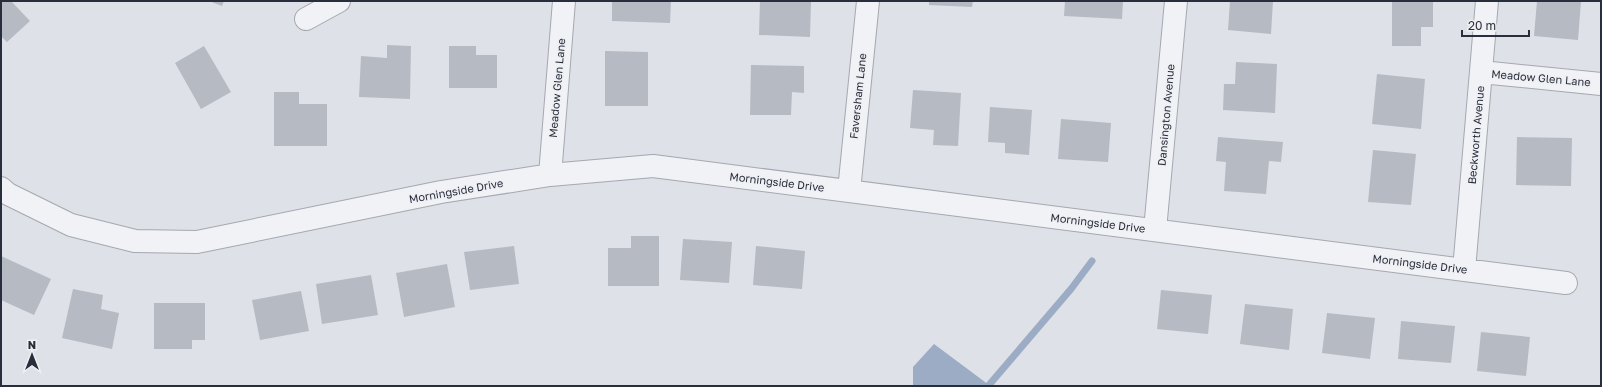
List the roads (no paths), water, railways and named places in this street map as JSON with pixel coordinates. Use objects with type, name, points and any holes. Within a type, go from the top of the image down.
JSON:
[{"type":"street","points":[[306,19],[339,1]]},
{"type":"street","name":"Meadow Glen Lane","points":[[550,175],[564,1]]},
{"type":"street","name":"Faversham Lane","points":[[849,191],[868,1]]},
{"type":"street","name":"Dansington Avenue","points":[[1155,230],[1176,1]]},
{"type":"street","name":"Beckworth Avenue","points":[[1464,270],[1487,1]]},
{"type":"street","name":"Meadow Glen Lane","points":[[1481,72],[1601,84]]},
{"type":"street","name":"Morningside Drive","points":[[1,188],[8,194],[71,225],[135,241],[197,242],[441,192],[550,175],[653,166],[1566,283]]},
{"type":"water","points":[[934,344],[991,386],[913,386],[913,367]]},
{"type":"waterway","points":[[989,385],[1071,289],[1092,261]]}]
